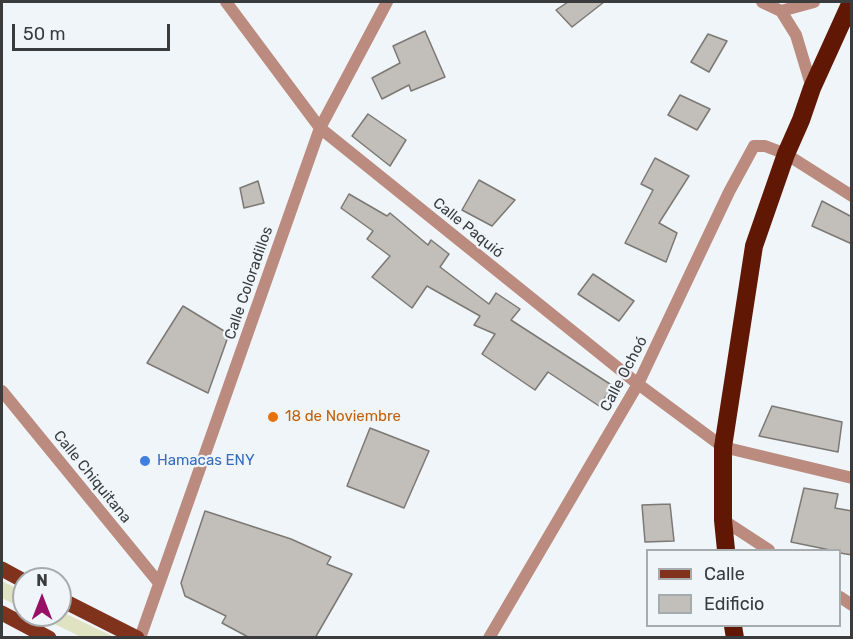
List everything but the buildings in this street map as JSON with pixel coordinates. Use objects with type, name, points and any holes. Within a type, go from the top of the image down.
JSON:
[{"type":"highway","points":[[726,549],[723,520],[723,447],[754,246],[812,88],[851,2]]},
{"type":"main road","points":[[72,605],[139,638]]},
{"type":"main road","points":[[2,613],[49,638]]},
{"type":"street","name":"Calle Paquió","points":[[226,2],[320,128],[638,384],[723,447]]},
{"type":"street","name":"Calle Coloradillos","points":[[139,638],[320,128],[387,2]]},
{"type":"street","points":[[762,2],[781,11],[796,35],[812,88]]},
{"type":"street","points":[[781,11],[814,2]]},
{"type":"street","name":"Calle Ochoó","points":[[489,638],[638,384],[729,192],[754,146],[765,146],[786,154]]},
{"type":"street","points":[[786,154],[852,196]]},
{"type":"street","name":"Calle Chiquitana","points":[[2,391],[159,583]]},
{"type":"street","points":[[723,447],[852,478]]},
{"type":"street","points":[[723,520],[767,549]]},
{"type":"green space","points":[[2,581],[12,586],[12,603],[2,598]]},
{"type":"green space","points":[[72,617],[114,637],[81,637],[61,627],[72,627]]},
{"type":"place","name":"18 de Noviembre","points":[[273,417]]},
{"type":"place","name":"Hamacas ENY","points":[[145,461]]}]
